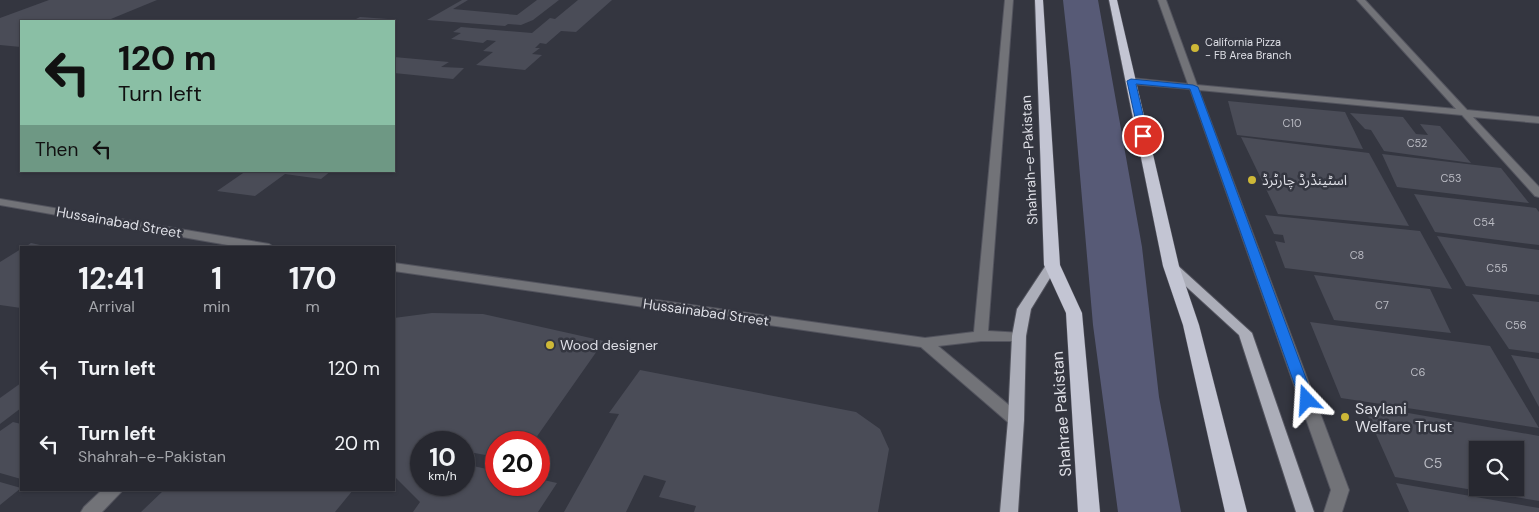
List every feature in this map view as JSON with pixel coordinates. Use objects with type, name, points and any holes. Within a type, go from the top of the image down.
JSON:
[{"type":"highway","name":"Shahrah-e-Pakistan","points":[[1039,0],[1052,265],[1074,313]]},
{"type":"highway","points":[[1113,0],[1171,266],[1191,325],[1236,512]]},
{"type":"highway","name":"Shahrae Pakistan","points":[[1074,313],[1089,512]]},
{"type":"main road","points":[[1009,512],[1016,420],[1019,336],[1024,309],[1052,265]]},
{"type":"main road","points":[[1171,266],[1245,333],[1305,512]]},
{"type":"street","points":[[981,336],[1009,0]]},
{"type":"street","points":[[1162,0],[1340,490],[1333,512]]},
{"type":"street","points":[[1361,0],[1539,194]]},
{"type":"street","points":[[1131,81],[1539,120]]},
{"type":"street","name":"Hussainabad Street","points":[[0,202],[256,246]]},
{"type":"street","name":"Hussainabad Street","points":[[395,268],[925,343],[981,336],[1019,336]]},
{"type":"street","points":[[925,343],[1016,420]]},
{"type":"street","points":[[90,512],[113,491]]},
{"type":"shaded area","points":[[1063,0],[1098,0],[1142,247],[1159,397],[1181,512],[1118,512],[1093,325]]},
{"type":"building","points":[[49,0],[157,0],[108,20],[20,20],[20,47],[0,45],[0,18]]},
{"type":"building","points":[[462,0],[468,0],[453,9],[517,15],[537,0],[559,0],[533,20],[521,25],[508,24],[505,26],[427,20]]},
{"type":"building","points":[[578,0],[612,0],[576,32],[561,31],[546,44],[540,43],[535,48],[540,48],[532,54],[542,55],[525,70],[476,65],[493,52],[483,51],[496,41],[487,40],[483,43],[451,39],[461,33],[453,32],[461,27],[532,33],[550,18],[555,19]]},
{"type":"building","points":[[360,17],[388,19],[370,20],[354,20]]},
{"type":"building","points":[[395,57],[449,62],[441,67],[464,68],[453,79],[395,73]]},
{"type":"building","points":[[1228,101],[1345,112],[1363,149],[1237,135]]},
{"type":"building","points":[[1350,113],[1403,117],[1416,134],[1428,135],[1420,124],[1440,126],[1471,163],[1384,151],[1371,130],[1365,129]]},
{"type":"building","points":[[1241,137],[1369,153],[1409,226],[1278,214]]},
{"type":"building","points":[[1382,154],[1501,168],[1529,203],[1397,187]]},
{"type":"building","points":[[245,172],[330,172],[321,179],[285,174],[255,196],[217,191]]},
{"type":"building","points":[[1414,194],[1536,208],[1539,212],[1539,245],[1435,232]]},
{"type":"building","points":[[1265,215],[1420,231],[1452,289],[1285,268],[1275,241],[1285,243],[1283,235],[1274,234]]},
{"type":"building","points":[[1437,236],[1539,250],[1539,295],[1466,286]]},
{"type":"building","points":[[31,243],[44,246],[27,246]]},
{"type":"building","points":[[20,250],[20,308],[0,305],[0,262]]},
{"type":"building","points":[[1314,275],[1430,289],[1451,333],[1334,320]]},
{"type":"building","points":[[1472,294],[1539,302],[1539,353],[1509,349]]},
{"type":"building","points":[[432,313],[483,314],[604,341],[541,431],[485,431],[485,455],[475,453],[475,431],[410,431],[410,492],[395,477],[395,318]]},
{"type":"building","points":[[1310,322],[1490,346],[1539,428],[1341,398]]},
{"type":"building","points":[[1511,355],[1539,359],[1539,407]]},
{"type":"building","points":[[640,370],[856,412],[880,429],[889,449],[878,512],[694,512],[696,506],[659,497],[666,481],[644,475],[626,512],[564,512],[619,414],[609,413]]},
{"type":"building","points":[[20,384],[20,409],[0,424],[0,398]]},
{"type":"building","points":[[1363,405],[1539,436],[1539,501],[1509,496],[1524,496],[1524,441],[1469,441],[1469,489],[1395,477]]},
{"type":"building","points":[[13,422],[20,424],[20,479],[0,473],[0,431]]},
{"type":"building","points":[[475,466],[485,469],[485,496],[548,496],[538,512],[413,512],[420,502],[414,496],[475,496]]},
{"type":"building","points":[[550,481],[557,483],[550,494]]},
{"type":"building","points":[[0,482],[20,488],[20,489],[0,505]]},
{"type":"building","points":[[1396,483],[1539,508],[1539,512],[1409,512]]},
{"type":"building","points":[[163,491],[352,491],[335,512],[141,512]]},
{"type":"place","name":"California Pizza - FB Area Branch","points":[[1195,48]]},
{"type":"place","name":"اسٹینڈرڈ چارٹرڈ","points":[[1252,180]]},
{"type":"place","name":"Wood designer","points":[[550,345]]},
{"type":"place","name":"Saylani Welfare Trust","points":[[1345,417]]},
{"type":"route","points":[[1143,136],[1131,81],[1193,87],[1307,400]]}]
